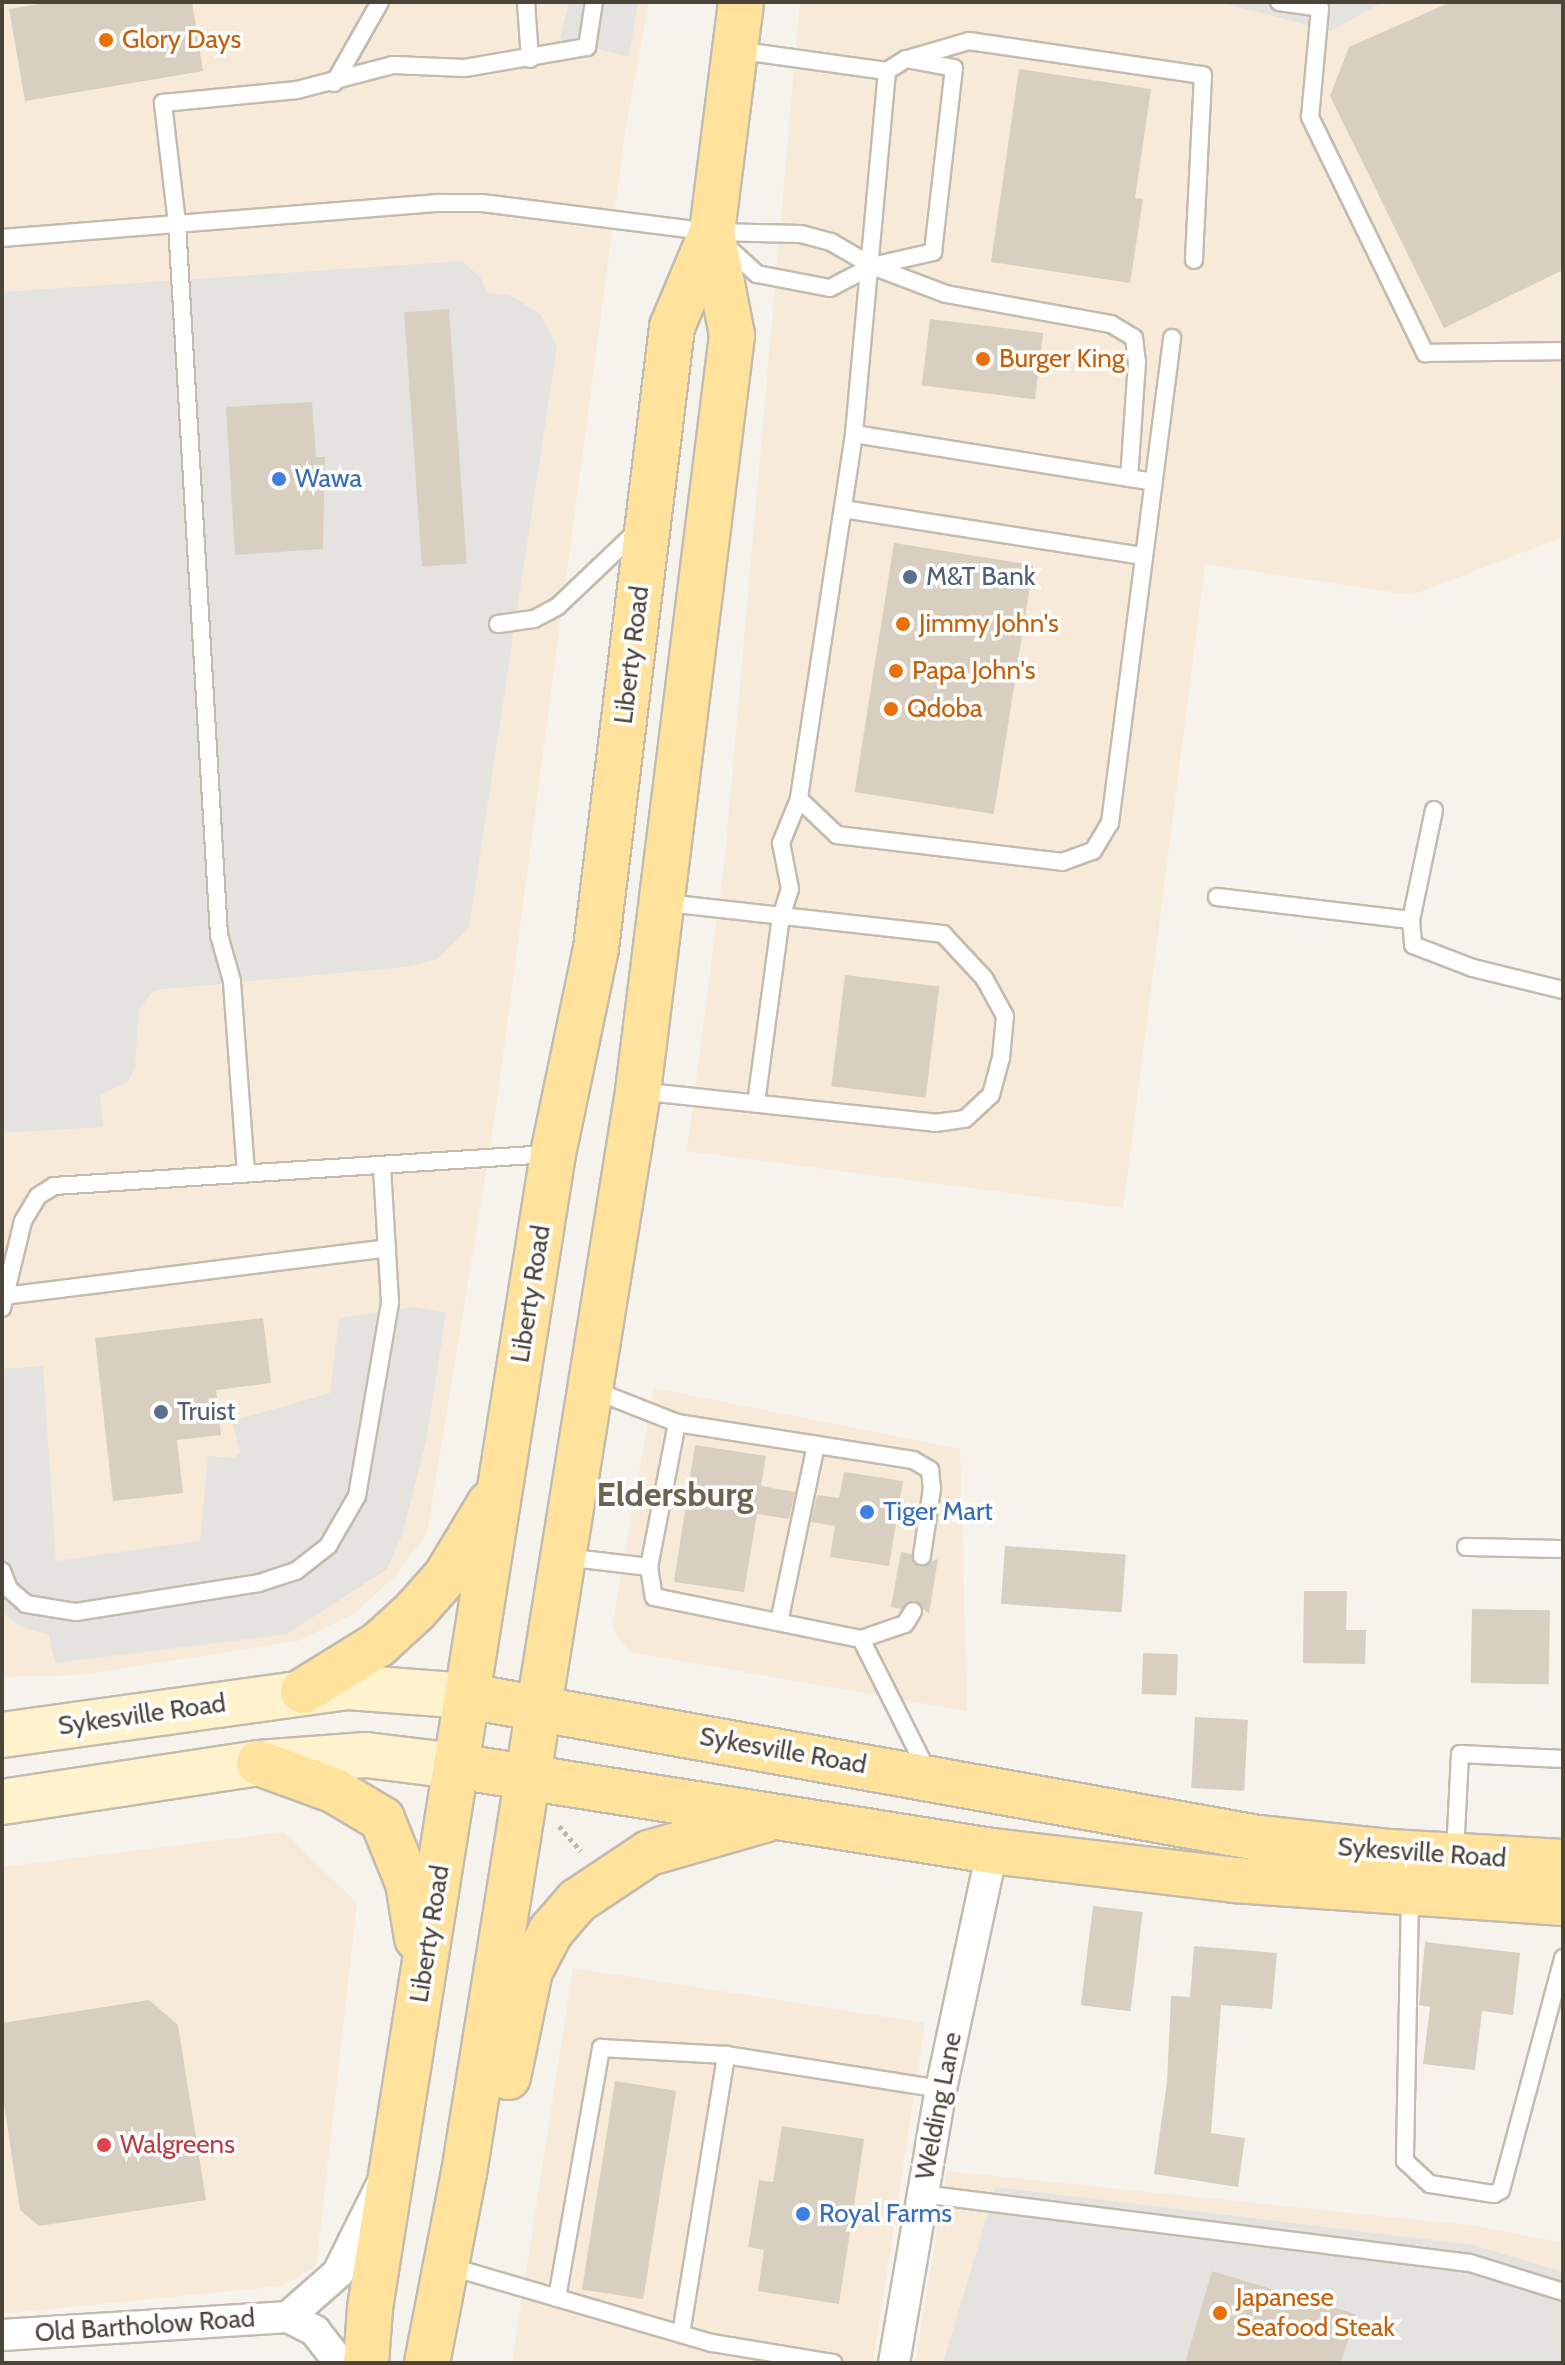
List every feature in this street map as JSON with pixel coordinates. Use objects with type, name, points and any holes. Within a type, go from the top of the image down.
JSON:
[{"type":"main road","name":"Liberty Road","points":[[366,2363],[392,2167],[553,1154],[596,948],[672,327],[712,232],[741,2]]},
{"type":"main road","name":"Liberty Road","points":[[427,2363],[464,2173],[638,1091],[732,335],[712,232]]},
{"type":"main road","points":[[303,1691],[379,1644],[415,1611],[446,1576],[501,1484]]},
{"type":"main road","name":"Sykesville Road","points":[[2,1735],[303,1691],[381,1686],[539,1708],[1258,1838],[1455,1857],[1563,1862]]},
{"type":"main road","name":"Sykesville Road","points":[[2,1802],[259,1763],[366,1755],[528,1777],[992,1851],[1410,1895],[1563,1903]]},
{"type":"main road","points":[[259,1763],[335,1791],[382,1819],[408,1883],[423,1978]]},
{"type":"main road","points":[[464,2173],[504,2099],[530,1971],[551,1931],[577,1901],[649,1853],[777,1817]]},
{"type":"street","name":"Welding Lane","points":[[894,2363],[941,2089],[992,1851]]},
{"type":"street","name":"Old Bartholow Road","points":[[288,2317],[338,2273],[392,2167]]},
{"type":"street","name":"Old Bartholow Road","points":[[2,2335],[288,2317],[315,2331],[340,2363]]},
{"type":"lane","points":[[334,83],[380,2]]},
{"type":"lane","points":[[526,2],[530,59]]},
{"type":"lane","points":[[246,1173],[232,981],[219,935],[177,223],[163,103],[334,83],[393,65],[465,68],[587,47],[594,2]]},
{"type":"lane","points":[[1279,2],[1326,5],[1310,117],[1425,353],[1563,351]]},
{"type":"lane","points":[[735,50],[887,71],[906,59],[969,41],[1203,75],[1194,260]]},
{"type":"lane","points":[[712,232],[757,274],[786,283],[830,288],[872,266],[933,252],[954,68],[906,59]]},
{"type":"lane","points":[[756,1103],[781,916],[790,889],[781,843],[799,799],[854,434],[872,266],[887,71]]},
{"type":"lane","points":[[2,238],[482,203],[712,232],[760,229],[801,234],[831,242],[872,266],[946,294],[1111,324],[1134,338],[1137,362],[1129,478]]},
{"type":"lane","points":[[799,799],[837,835],[1062,862],[1093,851],[1110,823],[1172,338]]},
{"type":"lane","points":[[854,434],[1153,482]]},
{"type":"lane","points":[[843,509],[1143,556]]},
{"type":"lane","points":[[498,624],[534,619],[558,606],[648,520]]},
{"type":"lane","points":[[1434,810],[1411,920],[1413,945],[1473,968],[1563,990]]},
{"type":"lane","points":[[1217,897],[1411,920]]},
{"type":"lane","points":[[638,1091],[935,1123],[965,1119],[991,1095],[1001,1058],[1005,1016],[984,978],[943,934],[663,903]]},
{"type":"lane","points":[[387,1248],[3,1302],[23,1221],[38,1196],[54,1186],[553,1154]]},
{"type":"lane","points":[[2,1571],[9,1589],[26,1604],[76,1612],[259,1583],[296,1571],[328,1546],[357,1496],[390,1302],[382,1167]]},
{"type":"lane","points":[[590,1388],[677,1423],[913,1460],[930,1470],[932,1488],[922,1556]]},
{"type":"lane","points":[[677,1423],[649,1567],[654,1597],[861,1639],[905,1624],[913,1611]]},
{"type":"lane","points":[[779,1622],[816,1445]]},
{"type":"lane","points":[[1466,1547],[1563,1549]]},
{"type":"lane","points":[[563,1557],[649,1567]]},
{"type":"lane","points":[[861,1639],[931,1777]]},
{"type":"lane","points":[[1455,1857],[1460,1754],[1563,1759]]},
{"type":"lane","points":[[1410,1895],[1405,2161],[1430,2184],[1494,2194],[1501,2190],[1563,1958]]},
{"type":"lane","points":[[557,2298],[601,2048],[726,2055],[941,2089]]},
{"type":"lane","points":[[681,2334],[726,2055]]},
{"type":"lane","points":[[922,2194],[1470,2263],[1563,2292]]},
{"type":"lane","points":[[448,2266],[681,2334],[833,2363]]},
{"type":"path","points":[[555,1822],[585,1856]]},
{"type":"shaded area","points":[[2,2],[649,2],[626,125],[495,1115],[427,1533],[394,1577],[355,1613],[298,1641],[80,1675],[2,1677]]},
{"type":"shaded area","points":[[569,2],[638,2],[629,57],[560,39]]},
{"type":"shaded area","points":[[800,2],[1563,2],[1563,537],[1412,595],[1205,564],[1123,1208],[687,1151],[725,857]]},
{"type":"shaded area","points":[[1218,2],[1383,2],[1331,31]]},
{"type":"shaded area","points":[[462,261],[481,278],[487,293],[510,295],[541,315],[557,346],[469,928],[436,960],[406,967],[154,990],[139,1009],[135,1067],[128,1082],[100,1095],[103,1127],[2,1133],[2,292]]},
{"type":"shaded area","points":[[414,1307],[446,1313],[426,1442],[402,1535],[387,1569],[287,1634],[55,1663],[49,1635],[22,1627],[2,1612],[2,1369],[43,1366],[56,1561],[200,1541],[208,1456],[235,1458],[240,1452],[232,1421],[330,1393],[339,1318]]},
{"type":"shaded area","points":[[654,1388],[960,1449],[967,1711],[630,1652],[612,1628]]},
{"type":"shaded area","points":[[284,1832],[357,1903],[316,2267],[282,2286],[2,2314],[2,1867]]},
{"type":"shaded area","points":[[573,1968],[925,2023],[873,2363],[512,2363]]},
{"type":"shaded area","points":[[947,2171],[1477,2226],[1563,2243],[1563,2363],[915,2363]]},
{"type":"shaded area","points":[[996,2187],[1473,2245],[1563,2272],[1563,2363],[1341,2363],[1355,2313],[1213,2271],[1185,2363],[943,2363]]},
{"type":"building","name":"Glory Days","points":[[52,2],[192,2],[203,71],[25,101],[9,9]]},
{"type":"building","points":[[1451,2],[1563,2],[1563,270],[1444,328],[1330,96],[1349,47]]},
{"type":"building","points":[[1019,69],[1151,89],[1135,198],[1143,199],[1130,283],[991,262]]},
{"type":"building","name":"Wawa","points":[[449,309],[467,563],[422,567],[404,312]]},
{"type":"building","name":"Burger King","points":[[930,319],[1043,333],[1035,399],[922,386]]},
{"type":"building","name":"Wawa","points":[[312,402],[316,457],[325,457],[323,549],[235,555],[226,407]]},
{"type":"building","points":[[894,543],[1033,565],[994,814],[855,792]]},
{"type":"building","points":[[845,975],[939,987],[926,1098],[831,1086]]},
{"type":"building","name":"Truist","points":[[263,1318],[271,1383],[216,1390],[221,1435],[177,1440],[183,1493],[113,1501],[95,1338]]},
{"type":"building","points":[[695,1445],[766,1456],[761,1486],[795,1492],[789,1519],[757,1514],[744,1592],[674,1582]]},
{"type":"building","name":"Tiger Mart","points":[[844,1472],[903,1481],[889,1566],[830,1557],[835,1526],[811,1522],[817,1495],[839,1498]]},
{"type":"building","points":[[1005,1546],[1126,1554],[1122,1612],[1001,1604]]},
{"type":"building","points":[[901,1552],[911,1554],[920,1567],[938,1559],[929,1614],[914,1600],[901,1609],[891,1607]]},
{"type":"building","points":[[1304,1591],[1347,1591],[1346,1630],[1366,1630],[1365,1664],[1303,1663]]},
{"type":"building","points":[[1472,1609],[1550,1610],[1549,1684],[1471,1683]]},
{"type":"building","points":[[1143,1653],[1178,1654],[1177,1695],[1142,1694]]},
{"type":"building","points":[[1195,1717],[1248,1720],[1244,1791],[1191,1788]]},
{"type":"building","points":[[1093,1906],[1143,1912],[1130,2011],[1081,2005]]},
{"type":"building","points":[[1425,1942],[1520,1953],[1513,2015],[1482,2011],[1475,2070],[1423,2064],[1430,2007],[1419,2005]]},
{"type":"building","points":[[1194,1946],[1277,1953],[1272,2009],[1221,2005],[1211,2133],[1245,2138],[1238,2187],[1154,2174],[1167,2082],[1171,1996],[1190,1997]]},
{"type":"building","name":"Walgreens","points":[[149,2000],[178,2025],[206,2200],[39,2226],[20,2210],[2,2091],[2,2023]]},
{"type":"building","points":[[615,2081],[676,2091],[643,2299],[582,2289]]},
{"type":"building","name":"Royal Farms","points":[[782,2126],[864,2139],[839,2304],[758,2291],[764,2250],[748,2247],[759,2180],[773,2182]]},
{"type":"building","points":[[1212,2271],[1356,2314],[1341,2363],[1185,2363]]},
{"type":"place","name":"Glory Days","points":[[106,40]]},
{"type":"place","name":"Burger King","points":[[983,359]]},
{"type":"place","name":"Wawa","points":[[279,479]]},
{"type":"place","name":"M&T Bank","points":[[910,577]]},
{"type":"place","name":"Jimmy John's","points":[[903,624]]},
{"type":"place","name":"Papa John's","points":[[896,671]]},
{"type":"place","name":"Qdoba","points":[[891,709]]},
{"type":"place","name":"Truist","points":[[161,1412]]},
{"type":"place","name":"Tiger Mart","points":[[867,1512]]},
{"type":"place","name":"Walgreens","points":[[104,2145]]},
{"type":"place","name":"Royal Farms","points":[[803,2214]]},
{"type":"place","name":"Japanese Seafood Steak","points":[[1220,2313]]},
{"type":"district","name":"Eldersburg","points":[[675,1495]]}]
